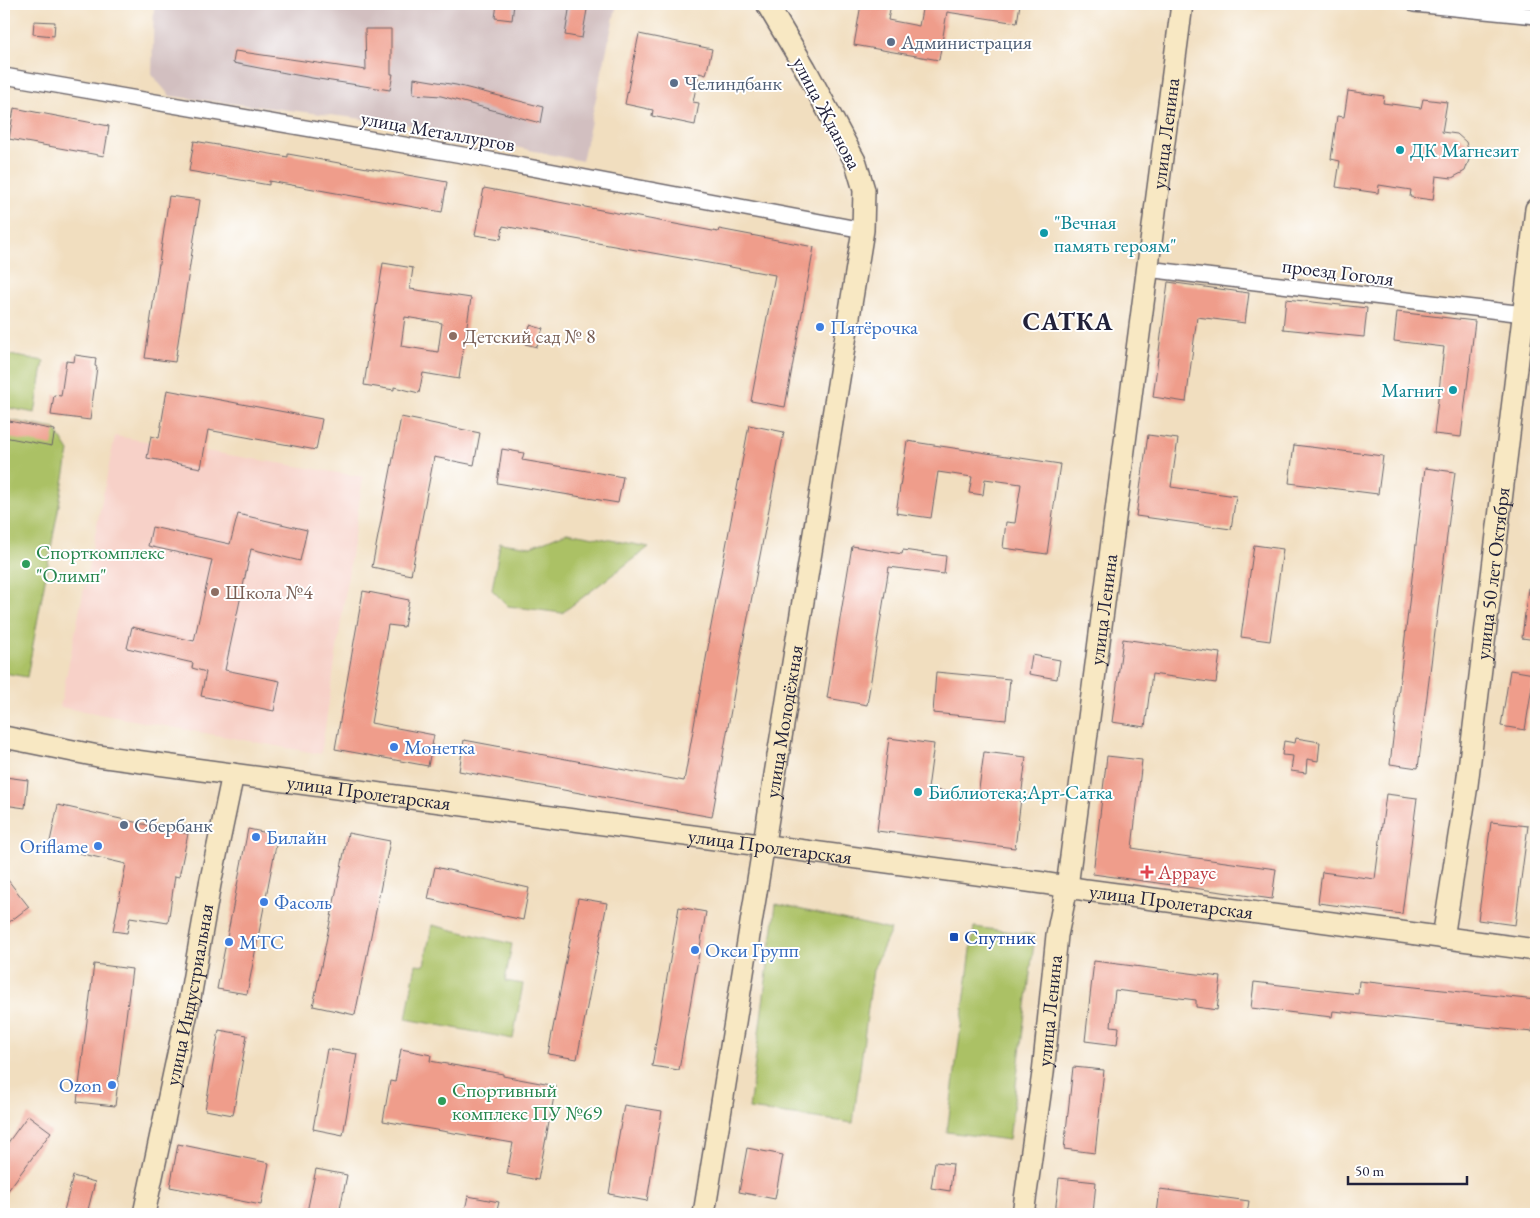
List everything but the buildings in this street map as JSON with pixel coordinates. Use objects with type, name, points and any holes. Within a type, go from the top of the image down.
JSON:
[{"type":"main road","name":"улица Жданова","points":[[767,4],[805,68],[856,162],[864,190],[863,230]]},
{"type":"main road","name":"улица Ленина","points":[[1024,1214],[1057,935],[1067,887],[1182,4]]},
{"type":"main road","name":"улица 50 лет Октября","points":[[1443,938],[1467,784],[1536,209]]},
{"type":"main road","name":"улица Молодёжная","points":[[704,1214],[863,230]]},
{"type":"main road","name":"улица Пролетарская","points":[[4,738],[98,756],[1536,950]]},
{"type":"main road","name":"улица Индустриальная","points":[[144,1214],[190,998],[210,884],[233,774]]},
{"type":"street","points":[[1414,4],[1536,16]]},
{"type":"street","name":"улица Металлургов","points":[[4,76],[464,155],[863,230]]},
{"type":"street","name":"проезд Гоголя","points":[[1147,269],[1524,314]]},
{"type":"shaded area","points":[[154,4],[617,4],[582,161],[405,124],[170,96],[152,75]]},
{"type":"shaded area","name":"Школа №4","points":[[115,436],[363,477],[321,754],[60,707]]},
{"type":"green space","points":[[4,354],[44,361],[35,413],[4,407]]},
{"type":"green space","name":"Спорткомплекс \"Олимп\"","points":[[4,419],[55,429],[69,451],[27,677],[4,673]]},
{"type":"green space","points":[[567,532],[649,547],[562,613],[508,606],[492,590],[500,543],[531,547]]},
{"type":"green space","points":[[776,904],[891,930],[873,970],[853,1123],[749,1109]]},
{"type":"green space","points":[[432,925],[512,944],[505,981],[523,984],[513,1039],[406,1019],[416,964],[424,965]]},
{"type":"green space","points":[[974,927],[1035,935],[1009,1140],[947,1132]]},
{"type":"place","name":"Администрация","points":[[891,42]]},
{"type":"place","name":"Челиндбанк","points":[[674,83]]},
{"type":"place","name":"ДК Магнезит","points":[[1400,150]]},
{"type":"place","name":"\"Вечная память героям\"","points":[[1044,233]]},
{"type":"place","name":"Пятёрочка","points":[[820,327]]},
{"type":"place","name":"Детский сад № 8","points":[[453,336]]},
{"type":"place","name":"Магнит","points":[[1453,390]]},
{"type":"place","name":"Спорткомплекс \"Олимп\"","points":[[26,564]]},
{"type":"place","name":"Школа №4","points":[[215,592]]},
{"type":"place","name":"Монетка","points":[[394,747]]},
{"type":"place","name":"Библиотека;Арт-Сатка","points":[[918,792]]},
{"type":"place","name":"Сбербанк","points":[[124,825]]},
{"type":"place","name":"Билайн","points":[[256,837]]},
{"type":"place","name":"Oriflame","points":[[98,846]]},
{"type":"place","name":"Арраус","points":[[1147,872]]},
{"type":"place","name":"Фасоль","points":[[264,902]]},
{"type":"place","name":"Спутник","points":[[954,937]]},
{"type":"place","name":"МТС","points":[[229,942]]},
{"type":"place","name":"Окси Групп","points":[[695,950]]},
{"type":"place","name":"Ozon","points":[[112,1085]]},
{"type":"place","name":"Спортивный комплекс ПУ №69","points":[[442,1101]]},
{"type":"district","name":"САТКА","points":[[1068,321]]}]
